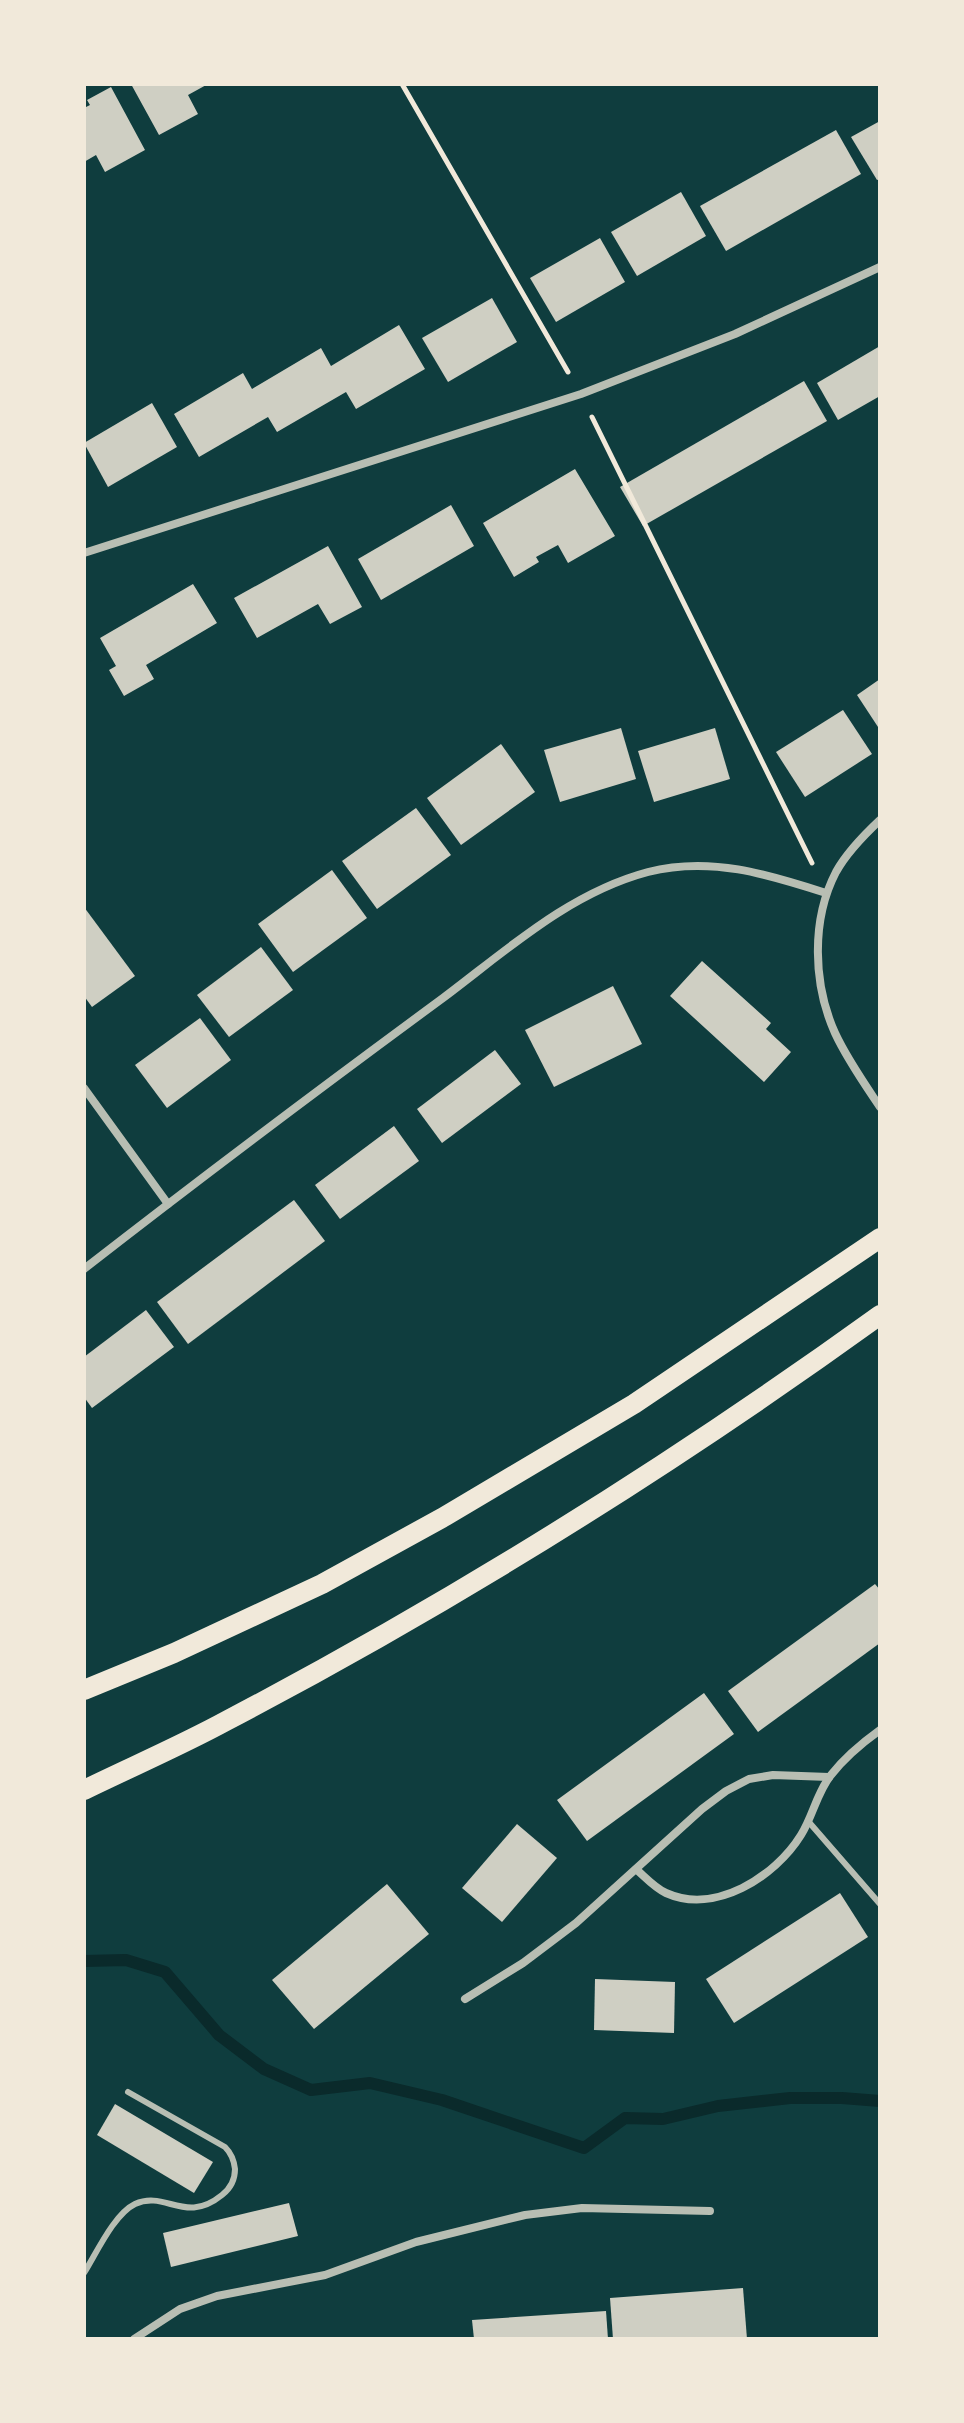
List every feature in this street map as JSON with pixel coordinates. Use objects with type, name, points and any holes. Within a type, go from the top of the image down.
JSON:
[{"type":"main road","points":[[84,1690],[174,1653],[322,1584],[442,1518],[634,1404],[880,1238]]},
{"type":"main road","points":[[84,1790],[223,1723],[464,1588],[669,1460],[880,1315]]},
{"type":"street","points":[[84,553],[581,394],[735,334],[880,267]]},
{"type":"street","points":[[880,820],[838,868],[826,893],[818,952],[826,1008],[846,1055],[880,1107]]},
{"type":"street","points":[[84,1269],[494,958],[593,893],[651,871],[707,865],[758,872],[826,893]]},
{"type":"street","points":[[84,1088],[168,1204]]},
{"type":"street","points":[[637,1870],[665,1892],[694,1899],[721,1897],[764,1874],[800,1837],[829,1777],[855,1749],[880,1730]]},
{"type":"street","points":[[465,1999],[523,1963],[576,1923],[702,1809],[749,1779],[773,1775],[829,1777]]},
{"type":"street","points":[[134,2339],[180,2309],[217,2296],[325,2275],[416,2242],[525,2215],[582,2208],[710,2211]]},
{"type":"lane","points":[[808,1821],[880,1904]]},
{"type":"lane","points":[[84,2273],[116,2222],[135,2204],[162,2201],[174,2207],[197,2208],[220,2197],[234,2180],[234,2163],[225,2147],[128,2092]]},
{"type":"path","points":[[402,84],[581,394],[826,893]]},
{"type":"building","points":[[131,84],[208,84],[188,95],[198,114],[159,135]]},
{"type":"building","points":[[111,87],[145,150],[105,172],[96,155],[84,162],[84,108],[90,105],[87,100]]},
{"type":"building","points":[[880,121],[880,179],[877,180],[851,137]]},
{"type":"building","points":[[836,130],[861,174],[726,251],[700,206]]},
{"type":"building","points":[[681,192],[706,236],[637,276],[611,232]]},
{"type":"building","points":[[600,238],[625,282],[556,322],[530,278]]},
{"type":"building","points":[[492,298],[517,342],[448,382],[422,338]]},
{"type":"building","points":[[399,325],[425,369],[356,409],[346,392],[277,432],[268,417],[199,457],[174,414],[243,373],[252,389],[321,348],[331,366]]},
{"type":"building","points":[[880,346],[880,396],[838,420],[817,383]]},
{"type":"building","points":[[804,381],[827,421],[643,526],[620,487]]},
{"type":"building","points":[[152,403],[177,447],[108,487],[84,443]]},
{"type":"building","points":[[575,469],[615,536],[568,563],[558,545],[536,557],[539,562],[514,577],[483,523]]},
{"type":"building","points":[[451,505],[474,546],[381,600],[358,559]]},
{"type":"building","points":[[328,546],[362,607],[330,624],[318,604],[257,638],[234,598]]},
{"type":"building","points":[[193,584],[217,623],[146,665],[154,679],[124,696],[109,670],[116,666],[100,638]]},
{"type":"building","points":[[880,679],[880,730],[857,695]]},
{"type":"building","points":[[843,710],[872,754],[805,797],[776,752]]},
{"type":"building","points":[[621,728],[636,779],[560,802],[544,750]]},
{"type":"building","points":[[715,728],[730,779],[654,802],[638,751]]},
{"type":"building","points":[[501,744],[535,792],[461,845],[427,798]]},
{"type":"building","points":[[416,808],[451,855],[377,909],[342,861]]},
{"type":"building","points":[[332,870],[367,918],[293,972],[258,924]]},
{"type":"building","points":[[84,907],[135,976],[92,1007],[84,996]]},
{"type":"building","points":[[261,947],[293,990],[229,1037],[197,995]]},
{"type":"building","points":[[702,961],[771,1023],[766,1029],[791,1052],[764,1082],[670,996]]},
{"type":"building","points":[[613,986],[642,1044],[554,1087],[525,1030]]},
{"type":"building","points":[[200,1018],[231,1060],[167,1108],[135,1065]]},
{"type":"building","points":[[495,1050],[521,1084],[442,1143],[417,1109]]},
{"type":"building","points":[[394,1126],[419,1161],[340,1219],[315,1185]]},
{"type":"building","points":[[294,1200],[325,1241],[188,1344],[157,1302]]},
{"type":"building","points":[[146,1310],[174,1347],[92,1408],[84,1397],[84,1357]]},
{"type":"building","points":[[875,1584],[880,1590],[880,1643],[758,1732],[728,1691]]},
{"type":"building","points":[[704,1693],[734,1734],[587,1841],[557,1800]]},
{"type":"building","points":[[517,1824],[557,1858],[502,1922],[462,1888]]},
{"type":"building","points":[[387,1884],[429,1934],[314,2029],[272,1980]]},
{"type":"building","points":[[840,1893],[868,1937],[734,2023],[706,1979]]},
{"type":"building","points":[[595,1979],[675,1982],[674,2033],[594,2030]]},
{"type":"building","points":[[115,2104],[213,2162],[194,2193],[97,2135]]},
{"type":"building","points":[[289,2203],[298,2236],[171,2267],[163,2233]]},
{"type":"building","points":[[743,2288],[747,2339],[613,2339],[610,2298]]},
{"type":"building","points":[[606,2311],[608,2339],[474,2339],[472,2320]]},
{"type":"waterway","points":[[84,1961],[126,1960],[165,1972],[219,2035],[264,2069],[311,2090],[370,2083],[442,2100],[584,2148],[625,2118],[663,2119],[718,2106],[790,2098],[880,2101]]}]
